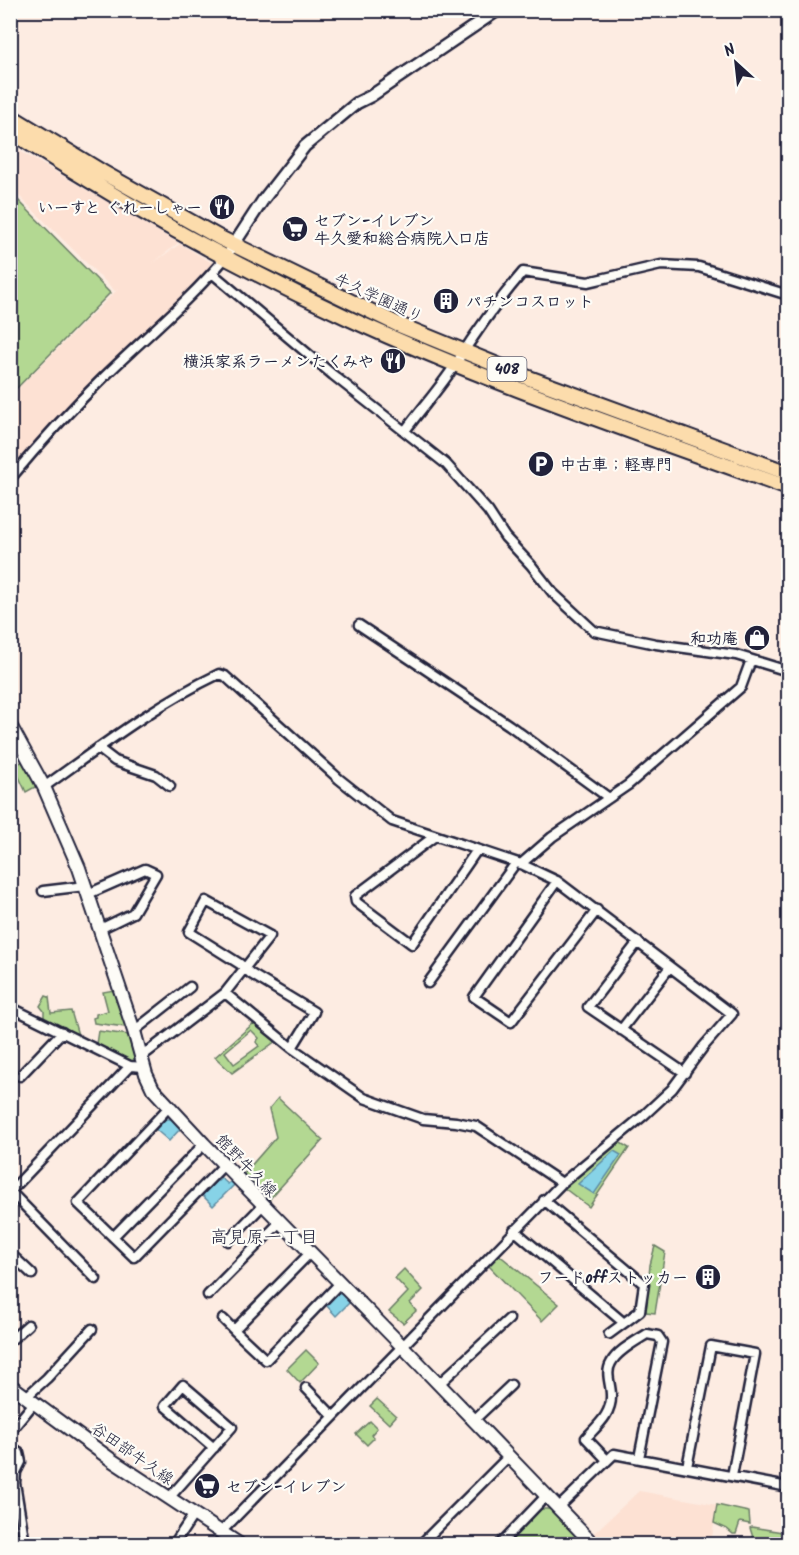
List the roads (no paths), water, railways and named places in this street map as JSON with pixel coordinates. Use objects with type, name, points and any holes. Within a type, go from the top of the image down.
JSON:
[{"type":"highway","name":"牛久学園通り","points":[[10,116],[230,251],[348,318],[455,364],[558,404],[789,488]]},
{"type":"highway","name":"牛久学園通り","points":[[10,132],[140,211],[230,251],[462,351],[789,473]]},
{"type":"main road","name":"館野牛久線","points":[[12,732],[44,787],[64,831],[87,890],[151,1086],[224,1165],[593,1545]]},
{"type":"main road","name":"谷田部牛久線","points":[[10,1385],[113,1461],[194,1514],[224,1537],[240,1545]]},
{"type":"street","points":[[10,479],[38,445],[103,378],[212,273],[230,251],[263,200],[305,146],[357,103],[371,96],[498,10]]},
{"type":"street","points":[[405,431],[502,297],[523,272],[588,282],[661,265],[699,267],[789,295]]},
{"type":"street","points":[[212,273],[333,375],[446,464],[488,511],[505,537],[553,593],[594,632],[656,644],[736,655],[789,671]]},
{"type":"street","points":[[359,625],[509,725],[609,798]]},
{"type":"street","points":[[429,983],[518,864],[552,837],[628,785],[741,687],[751,660]]},
{"type":"street","points":[[44,787],[160,707],[219,674],[225,676],[339,779],[392,821],[518,864],[557,881],[732,1014],[704,1046],[672,1089],[544,1200],[333,1416],[224,1537]]},
{"type":"street","points":[[98,748],[116,761],[156,775],[170,786]]},
{"type":"street","points":[[435,836],[355,896],[356,902],[412,944],[477,850]]},
{"type":"street","points":[[43,891],[87,890],[145,869],[156,874],[133,913],[100,929]]},
{"type":"street","points":[[557,881],[474,997],[511,1022],[597,910]]},
{"type":"street","points":[[12,1010],[135,1068],[225,993],[245,969],[270,936],[206,901],[189,932],[245,969],[314,1012],[292,1048]]},
{"type":"street","points":[[638,942],[588,1007],[685,1073]]},
{"type":"street","points":[[621,1030],[670,967]]},
{"type":"street","points":[[134,1031],[190,987]]},
{"type":"street","points":[[225,993],[292,1048],[364,1098],[423,1119],[476,1126],[562,1183]]},
{"type":"street","points":[[20,1076],[62,1032]]},
{"type":"street","points":[[96,1279],[11,1192],[130,1066]]},
{"type":"street","points":[[169,1107],[78,1203],[134,1257],[224,1165]]},
{"type":"street","points":[[113,1237],[204,1144]]},
{"type":"street","points":[[544,1200],[644,1284],[640,1311],[609,1334]]},
{"type":"street","points":[[228,1241],[263,1205]]},
{"type":"street","points":[[208,1295],[280,1222]]},
{"type":"street","points":[[514,1230],[624,1323]]},
{"type":"street","points":[[234,1330],[310,1253]]},
{"type":"street","points":[[10,1263],[15,1258],[32,1274]]},
{"type":"street","points":[[223,1319],[266,1360],[340,1283]]},
{"type":"street","points":[[439,1384],[509,1319]]},
{"type":"street","points":[[10,1341],[28,1325]]},
{"type":"street","points":[[10,1432],[47,1378],[92,1329]]},
{"type":"street","points":[[607,1460],[586,1438],[608,1412],[611,1395],[608,1370],[610,1364],[614,1358],[647,1334],[658,1336],[662,1341],[639,1458]]},
{"type":"street","points":[[687,1467],[711,1346],[755,1354],[732,1476]]},
{"type":"street","points":[[169,1498],[214,1448],[232,1427],[183,1385],[165,1406],[214,1448]]},
{"type":"street","points":[[474,1420],[511,1385]]},
{"type":"street","points":[[306,1388],[333,1416]]},
{"type":"street","points":[[10,1447],[19,1453],[21,1462],[16,1472],[15,1483],[25,1545]]},
{"type":"street","points":[[558,1508],[614,1454],[789,1487]]},
{"type":"street","points":[[421,1545],[509,1456]]},
{"type":"street","points":[[500,1545],[546,1495]]},
{"type":"street","points":[[152,1545],[174,1544],[194,1514]]},
{"type":"water","points":[[164,1119],[171,1119],[181,1128],[169,1141],[155,1129]]},
{"type":"water","points":[[614,1151],[621,1155],[594,1194],[578,1184]]},
{"type":"water","points":[[221,1178],[228,1184],[231,1181],[235,1184],[213,1206],[202,1195],[216,1180]]},
{"type":"water","points":[[336,1294],[344,1294],[351,1301],[336,1316],[326,1305]]},
{"type":"place","name":"いーすと ぐれーしゃー","points":[[222,207]]},
{"type":"place","name":"セブン-イレブン 牛久愛和総合病院入口店","points":[[295,229]]},
{"type":"place","name":"パチンコスロット","points":[[446,301]]},
{"type":"place","name":"横浜家系ラーメンたくみや","points":[[393,361]]},
{"type":"place","name":"中古車；軽専門","points":[[541,464]]},
{"type":"place","name":"和功庵","points":[[757,638]]},
{"type":"place","name":"フードoffストッカー","points":[[708,1277]]},
{"type":"place","name":"セブン-イレブン","points":[[207,1486]]},
{"type":"district","name":"高見原一丁目","points":[[264,1237]]}]
